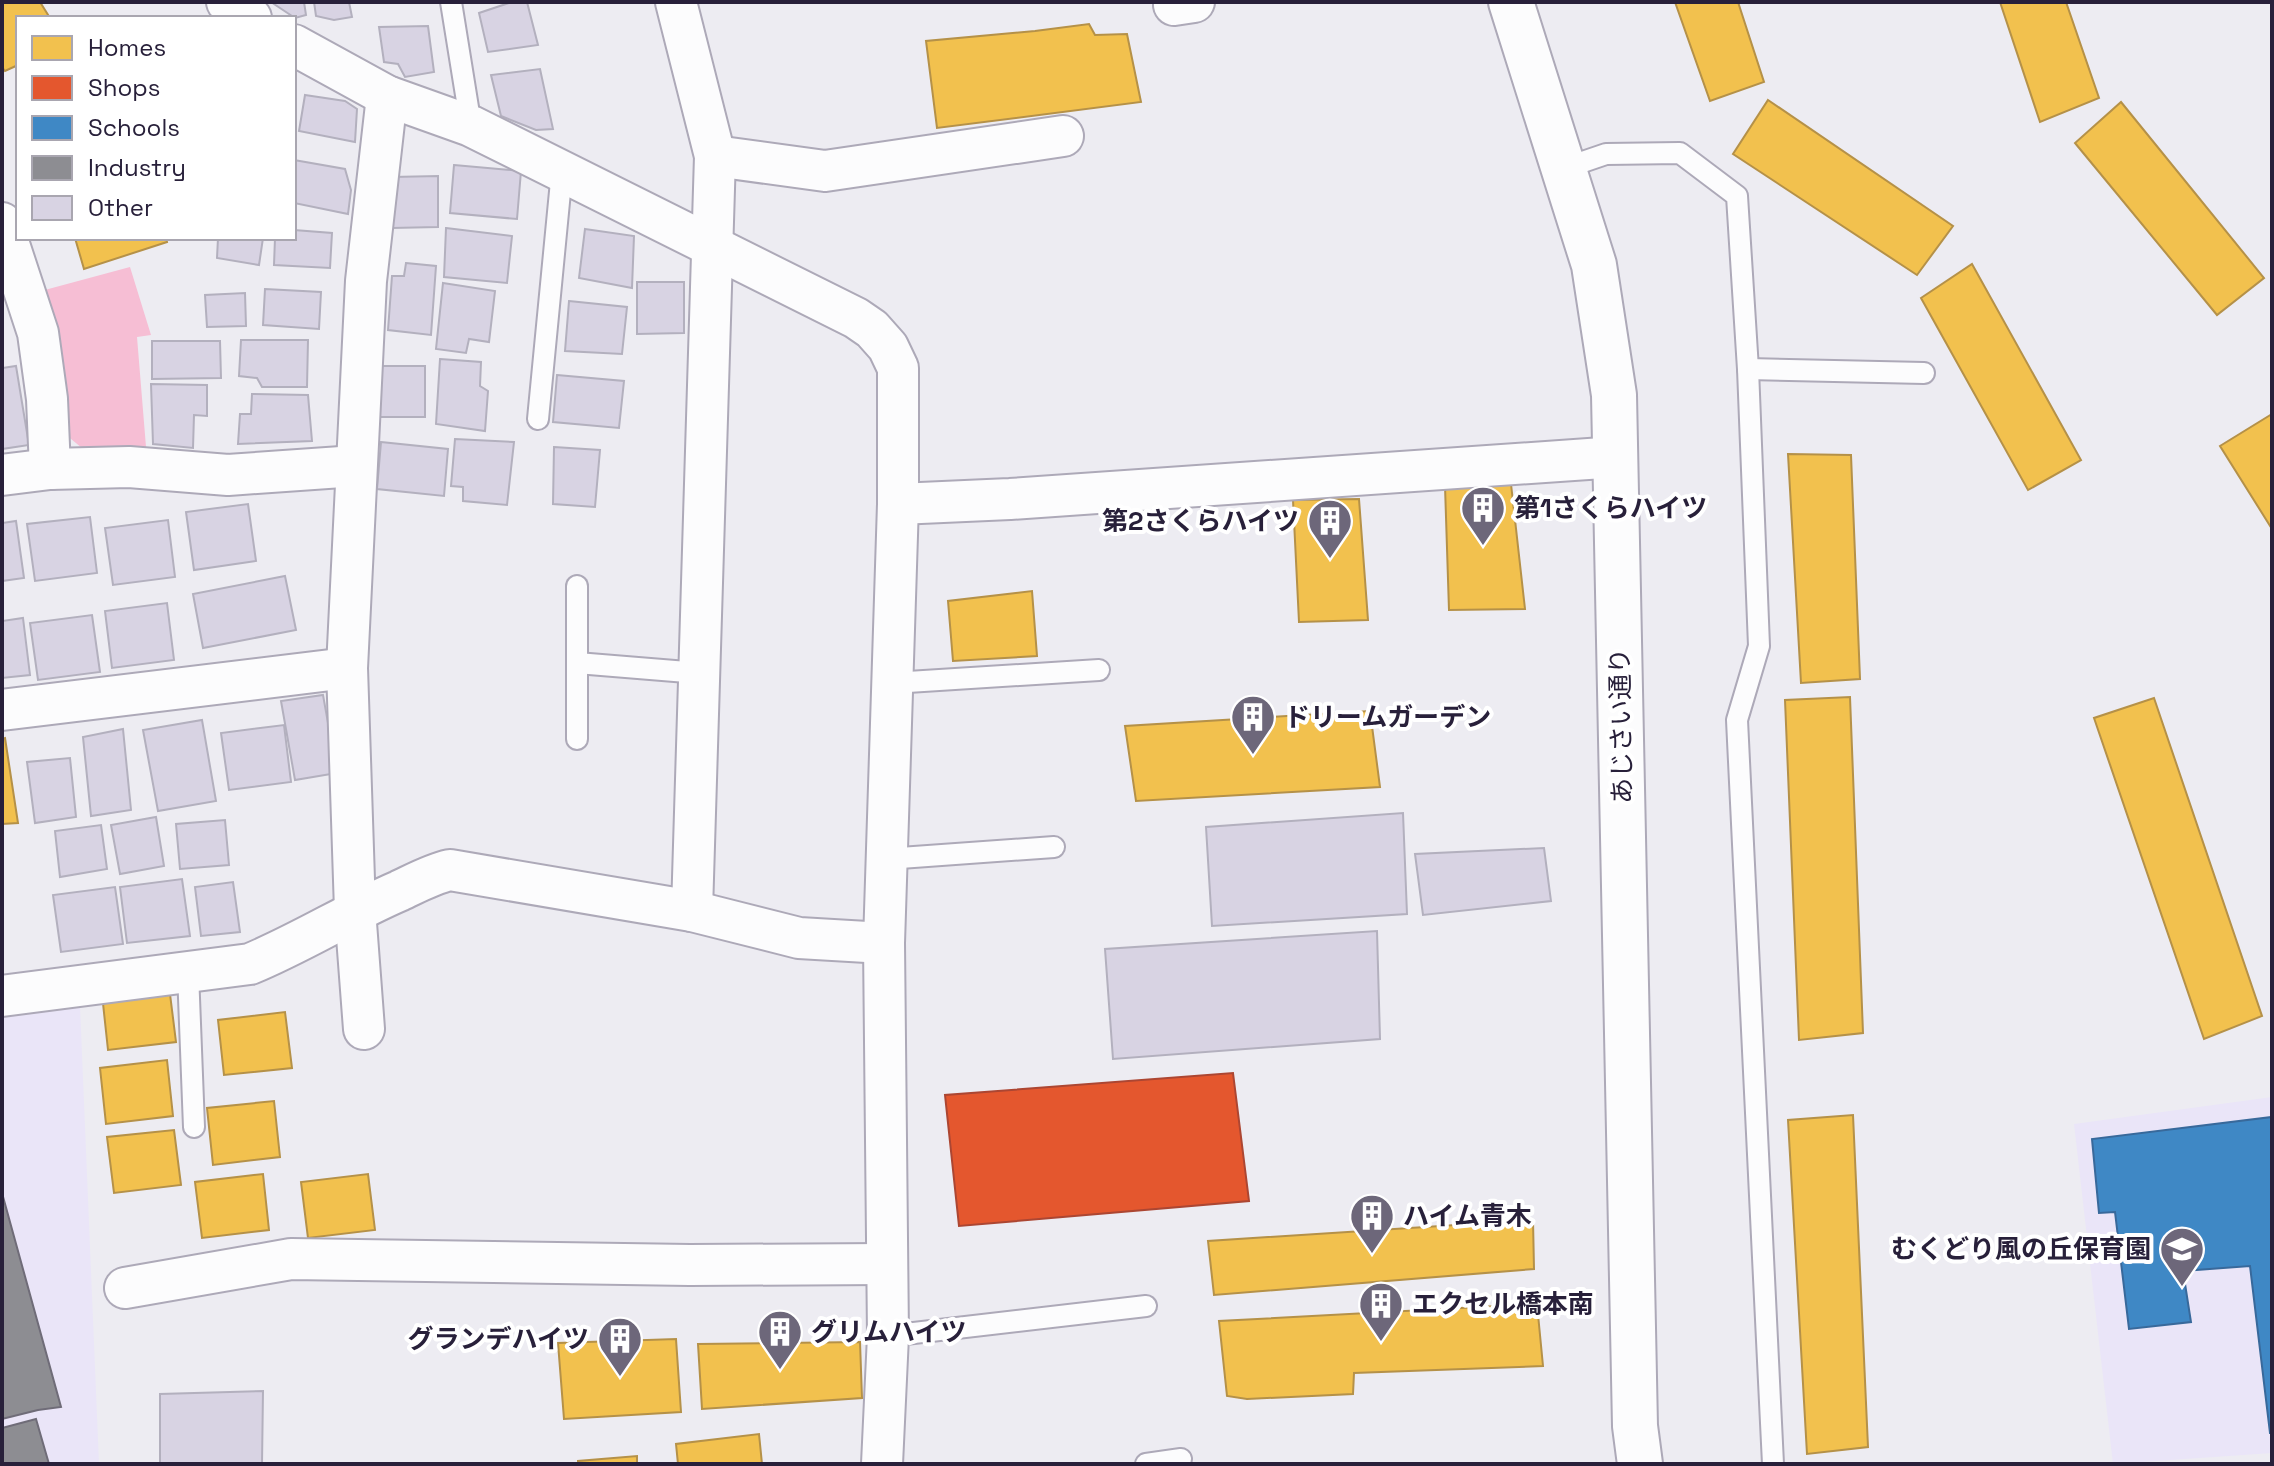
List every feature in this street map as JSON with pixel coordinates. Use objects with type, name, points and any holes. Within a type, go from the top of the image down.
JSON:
[{"type":"street","points":[[227,2],[248,16]]},
{"type":"street","points":[[676,2],[715,156],[692,911]]},
{"type":"street","name":"あじさい通り","points":[[1511,2],[1594,265],[1614,395],[1635,1426],[1640,1464]]},
{"type":"street","points":[[296,46],[387,96],[471,126],[856,318],[872,329],[888,347],[898,368],[898,504],[884,943],[888,1336],[882,1464]]},
{"type":"street","points":[[364,1029],[355,910],[347,668],[366,281],[387,96]]},
{"type":"street","points":[[715,156],[825,171],[1063,136]]},
{"type":"street","points":[[2,223],[38,333],[47,399],[50,469]]},
{"type":"street","points":[[898,504],[1617,457]]},
{"type":"street","points":[[2,475],[50,469],[129,467],[228,475],[356,466]]},
{"type":"street","points":[[2,710],[347,668]]},
{"type":"street","points":[[2,996],[250,964],[284,950],[355,910],[434,874],[450,870],[692,911],[799,938],[884,943]]},
{"type":"street","points":[[125,1288],[291,1259],[690,1265],[886,1264]]},
{"type":"lane","points":[[451,2],[471,126]]},
{"type":"lane","points":[[1565,168],[1606,154],[1680,153],[1737,196],[1748,369],[1759,646],[1737,720],[1773,1464]]},
{"type":"lane","points":[[538,419],[562,171]]},
{"type":"lane","points":[[1748,369],[1924,373]]},
{"type":"lane","points":[[577,586],[577,739]]},
{"type":"lane","points":[[577,663],[699,673]]},
{"type":"lane","points":[[892,683],[1099,670]]},
{"type":"lane","points":[[886,859],[1054,847]]},
{"type":"lane","points":[[188,972],[194,1127]]},
{"type":"lane","points":[[888,1336],[1146,1306]]},
{"type":"lane","points":[[1146,1464],[1181,1459]]},
{"type":"shaded area","points":[[130,267],[151,335],[137,337],[146,447],[82,448],[65,434],[41,291]]},
{"type":"shaded area","points":[[80,1006],[99,1464],[2,1464],[2,1014]]},
{"type":"shaded area","name":"むくどり風の丘保育園","points":[[2272,1097],[2272,1453],[2113,1464],[2074,1124]]},
{"type":"building: Homes","points":[[2,2],[40,2],[49,16],[16,16],[16,66],[5,71],[2,67]]},
{"type":"building: Homes","points":[[1675,2],[1738,2],[1764,82],[1710,101]]},
{"type":"building: Homes","points":[[2000,2],[2066,2],[2099,98],[2040,122]]},
{"type":"building: Homes","points":[[1089,24],[1095,35],[1127,34],[1141,102],[937,128],[926,41]]},
{"type":"building: Homes","points":[[1768,100],[1953,226],[1917,275],[1733,154]]},
{"type":"building: Homes","points":[[2121,102],[2264,278],[2217,315],[2075,143]]},
{"type":"building: Homes","points":[[76,240],[166,240],[167,242],[84,269]]},
{"type":"building: Homes","points":[[1972,264],[2081,460],[2028,490],[1921,298]]},
{"type":"building: Homes","points":[[2272,414],[2272,529],[2220,446]]},
{"type":"building: Homes","points":[[1788,454],[1851,455],[1860,679],[1801,683]]},
{"type":"building: Homes","name":"第1さくらハイツ","points":[[1511,484],[1525,609],[1449,610],[1445,486]]},
{"type":"building: Homes","name":"第2さくらハイツ","points":[[1359,499],[1368,620],[1299,622],[1293,500]]},
{"type":"building: Homes","points":[[1032,591],[1037,656],[953,661],[948,601]]},
{"type":"building: Homes","points":[[1850,697],[1863,1033],[1799,1040],[1785,700]]},
{"type":"building: Homes","points":[[2154,698],[2262,1016],[2204,1039],[2094,718]]},
{"type":"building: Homes","name":"ドリームガーデン","points":[[1370,711],[1380,787],[1136,801],[1125,726]]},
{"type":"building: Homes","points":[[5,738],[18,823],[2,824],[2,739]]},
{"type":"building: Homes","points":[[169,986],[176,1042],[108,1050],[102,994]]},
{"type":"building: Homes","points":[[285,1012],[292,1068],[224,1075],[218,1020]]},
{"type":"building: Homes","points":[[167,1060],[173,1116],[106,1124],[100,1068]]},
{"type":"building: Homes","points":[[274,1101],[280,1157],[213,1165],[207,1108]]},
{"type":"building: Homes","points":[[1853,1115],[1868,1447],[1807,1454],[1788,1120]]},
{"type":"building: Homes","points":[[174,1130],[181,1185],[114,1193],[107,1137]]},
{"type":"building: Homes","points":[[263,1174],[269,1230],[202,1238],[195,1182]]},
{"type":"building: Homes","points":[[368,1174],[375,1230],[308,1238],[301,1182]]},
{"type":"building: Homes","name":"ハイム青木","points":[[1533,1220],[1534,1269],[1214,1295],[1208,1241]]},
{"type":"building: Homes","name":"エクセル橋本南","points":[[1537,1304],[1543,1366],[1354,1373],[1353,1394],[1247,1399],[1227,1396],[1219,1321]]},
{"type":"building: Homes","name":"グランデハイツ","points":[[676,1339],[681,1412],[564,1419],[558,1343]]},
{"type":"building: Homes","name":"グリムハイツ","points":[[860,1342],[862,1398],[702,1409],[698,1344]]},
{"type":"building: Homes","points":[[759,1434],[762,1464],[678,1464],[676,1444]]},
{"type":"building: Homes","points":[[637,1456],[637,1464],[578,1464],[578,1461]]},
{"type":"building: Shops","points":[[1233,1073],[1249,1201],[959,1226],[945,1095]]},
{"type":"building: Schools","points":[[2272,1117],[2270,1433],[2250,1266],[2183,1271],[2191,1322],[2129,1329],[2115,1212],[2099,1213],[2092,1139]]},
{"type":"building: Industry","points":[[2,1193],[61,1407],[2,1419]]},
{"type":"building: Industry","points":[[36,1419],[49,1464],[2,1464],[2,1428]]},
{"type":"building: Other","points":[[271,2],[304,2],[306,15],[292,16]]},
{"type":"building: Other","points":[[314,2],[349,2],[352,17],[334,20],[316,16]]},
{"type":"building: Other","points":[[512,2],[527,2],[538,45],[488,52],[479,13]]},
{"type":"building: Other","points":[[428,26],[434,72],[405,77],[398,64],[384,62],[379,27]]},
{"type":"building: Other","points":[[540,69],[553,129],[536,130],[501,116],[491,75]]},
{"type":"building: Other","points":[[305,95],[345,101],[357,109],[355,142],[299,131]]},
{"type":"building: Other","points":[[296,160],[345,169],[351,190],[348,214],[296,203]]},
{"type":"building: Other","points":[[454,165],[521,171],[517,219],[450,213]]},
{"type":"building: Other","points":[[438,176],[438,227],[392,228],[392,177]]},
{"type":"building: Other","points":[[446,228],[512,236],[507,283],[444,277]]},
{"type":"building: Other","points":[[585,229],[634,236],[632,288],[579,278]]},
{"type":"building: Other","points":[[296,230],[332,233],[330,268],[274,265],[275,240],[296,240]]},
{"type":"building: Other","points":[[218,240],[263,240],[259,265],[217,258]]},
{"type":"building: Other","points":[[406,263],[436,266],[431,335],[388,330],[392,276],[404,276]]},
{"type":"building: Other","points":[[637,282],[684,282],[684,333],[637,334]]},
{"type":"building: Other","points":[[443,283],[495,291],[489,342],[469,339],[466,353],[436,349]]},
{"type":"building: Other","points":[[265,289],[321,292],[319,329],[263,325]]},
{"type":"building: Other","points":[[245,293],[246,326],[207,327],[205,295]]},
{"type":"building: Other","points":[[569,301],[627,307],[622,354],[565,351]]},
{"type":"building: Other","points":[[241,340],[308,340],[307,387],[262,387],[257,378],[239,376]]},
{"type":"building: Other","points":[[152,341],[220,341],[221,378],[152,379]]},
{"type":"building: Other","points":[[440,359],[481,362],[480,386],[488,391],[485,431],[436,424]]},
{"type":"building: Other","points":[[16,366],[29,445],[2,449],[2,368]]},
{"type":"building: Other","points":[[379,366],[425,366],[425,417],[379,417]]},
{"type":"building: Other","points":[[557,375],[624,381],[619,428],[553,422]]},
{"type":"building: Other","points":[[151,384],[207,385],[207,416],[194,415],[193,448],[153,444]]},
{"type":"building: Other","points":[[252,394],[308,395],[312,441],[238,444],[240,414],[251,414]]},
{"type":"building: Other","points":[[455,439],[514,442],[507,505],[463,501],[463,487],[451,486]]},
{"type":"building: Other","points":[[381,442],[448,449],[444,496],[377,489]]},
{"type":"building: Other","points":[[554,447],[600,450],[595,507],[553,504]]},
{"type":"building: Other","points":[[248,504],[256,561],[194,570],[186,512]]},
{"type":"building: Other","points":[[90,517],[97,573],[35,581],[27,524]]},
{"type":"building: Other","points":[[168,520],[175,577],[113,585],[105,528]]},
{"type":"building: Other","points":[[16,521],[24,578],[2,581],[2,523]]},
{"type":"building: Other","points":[[285,576],[296,630],[203,648],[193,594]]},
{"type":"building: Other","points":[[167,603],[174,660],[112,668],[105,611]]},
{"type":"building: Other","points":[[92,615],[100,672],[38,680],[30,623]]},
{"type":"building: Other","points":[[23,618],[30,675],[2,678],[2,621]]},
{"type":"building: Other","points":[[323,695],[337,773],[295,780],[281,701]]},
{"type":"building: Other","points":[[202,720],[216,801],[158,811],[143,730]]},
{"type":"building: Other","points":[[284,725],[291,782],[229,790],[221,733]]},
{"type":"building: Other","points":[[123,729],[131,810],[91,816],[83,737]]},
{"type":"building: Other","points":[[70,758],[76,817],[35,823],[27,762]]},
{"type":"building: Other","points":[[1403,813],[1407,914],[1212,926],[1206,827]]},
{"type":"building: Other","points":[[156,817],[164,866],[120,874],[111,825]]},
{"type":"building: Other","points":[[225,820],[229,865],[180,869],[176,824]]},
{"type":"building: Other","points":[[101,825],[107,869],[60,877],[55,831]]},
{"type":"building: Other","points":[[1544,848],[1551,901],[1423,915],[1415,854]]},
{"type":"building: Other","points":[[182,879],[190,936],[127,943],[120,887]]},
{"type":"building: Other","points":[[233,882],[240,932],[201,936],[195,887]]},
{"type":"building: Other","points":[[115,887],[123,944],[61,952],[53,895]]},
{"type":"building: Other","points":[[1377,931],[1380,1039],[1113,1059],[1105,949]]},
{"type":"building: Other","points":[[263,1391],[262,1464],[160,1464],[160,1394]]},
{"type":"place","name":"第1さくらハイツ","points":[[1483,547]]},
{"type":"place","name":"第2さくらハイツ","points":[[1330,560]]},
{"type":"place","name":"ドリームガーデン","points":[[1253,756]]},
{"type":"place","name":"ハイム青木","points":[[1372,1255]]},
{"type":"place","name":"むくどり風の丘保育園","points":[[2182,1288]]},
{"type":"place","name":"エクセル橋本南","points":[[1381,1343]]},
{"type":"place","name":"グリムハイツ","points":[[780,1371]]},
{"type":"place","name":"グランデハイツ","points":[[620,1378]]}]
